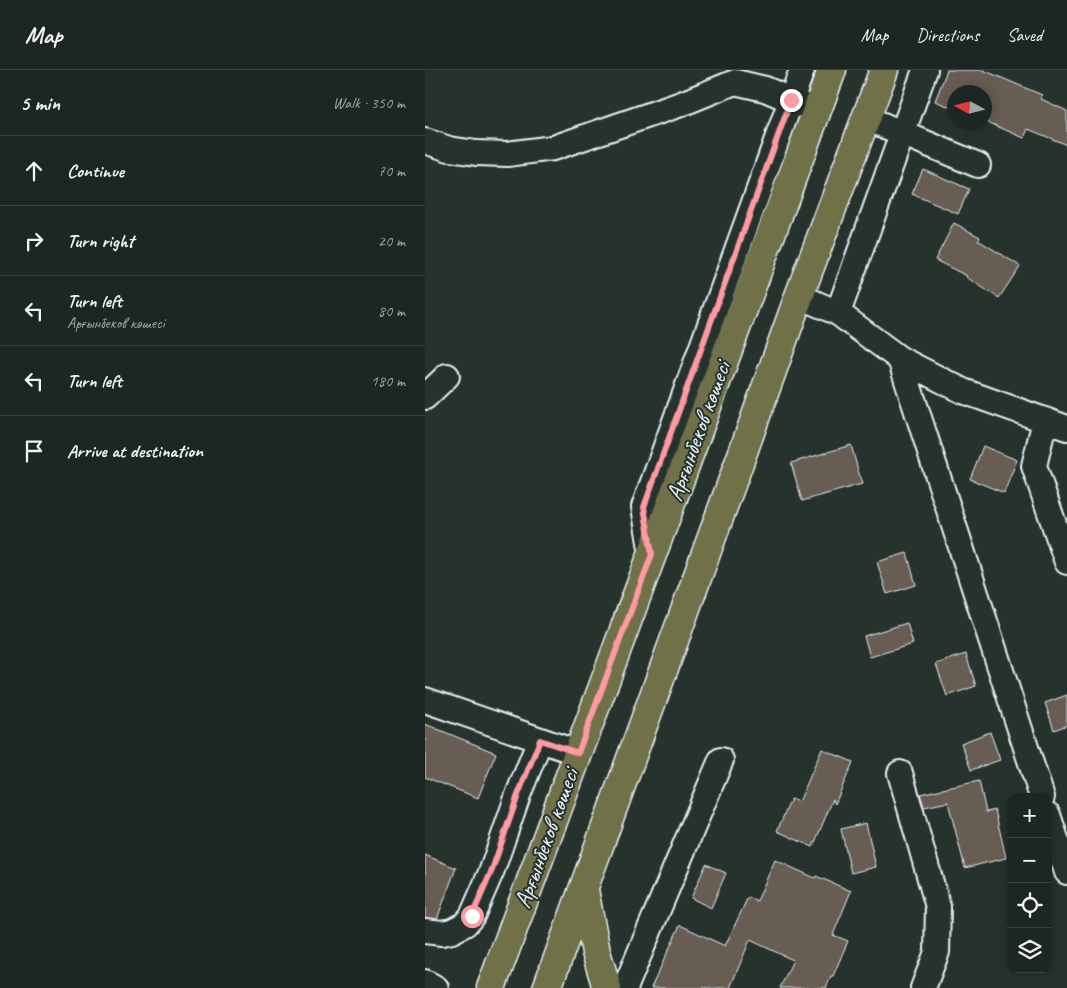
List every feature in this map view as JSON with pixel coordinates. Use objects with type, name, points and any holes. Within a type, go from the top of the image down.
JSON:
[{"type":"main road","name":"Арғынбеков көшесі","points":[[491,988],[832,70]]},
{"type":"main road","name":"Арғынбеков көшесі","points":[[547,988],[799,296],[884,70]]},
{"type":"main road","points":[[584,890],[596,952],[607,988]]},
{"type":"street","points":[[652,554],[644,507],[802,70]]},
{"type":"street","points":[[838,314],[925,70]]},
{"type":"street","points":[[425,141],[449,149],[476,153],[507,154],[553,148],[672,107],[735,82],[765,90],[817,112]]},
{"type":"street","points":[[865,118],[978,165]]},
{"type":"street","points":[[799,296],[838,314],[900,359],[963,391],[1067,428]]},
{"type":"street","points":[[900,359],[1041,793]]},
{"type":"street","points":[[425,397],[447,376]]},
{"type":"street","points":[[1045,420],[1035,466],[1067,562]]},
{"type":"street","points":[[425,700],[578,753]]},
{"type":"street","points":[[425,932],[442,934],[465,924],[472,916],[492,870],[518,795],[540,740]]},
{"type":"street","points":[[625,988],[721,760]]},
{"type":"street","points":[[900,773],[938,907],[937,952],[923,988]]},
{"type":"street","points":[[1052,827],[1067,872]]},
{"type":"street","points":[[425,982],[436,988]]},
{"type":"building","points":[[947,70],[983,70],[1042,95],[1041,99],[1067,111],[1067,145],[1028,129],[1024,138],[992,124],[992,85],[947,85],[947,106],[935,101]]},
{"type":"building","points":[[923,169],[969,189],[958,214],[912,194]]},
{"type":"building","points":[[954,223],[980,237],[978,240],[1020,266],[999,298],[967,276],[935,260]]},
{"type":"building","points":[[851,445],[862,484],[802,501],[791,463]]},
{"type":"building","points":[[983,446],[1017,460],[1004,493],[970,479]]},
{"type":"building","points":[[907,553],[916,585],[887,594],[877,562]]},
{"type":"building","points":[[907,623],[913,644],[870,657],[864,636]]},
{"type":"building","points":[[966,654],[976,686],[947,696],[936,664]]},
{"type":"building","points":[[1067,695],[1067,725],[1054,730],[1045,703]]},
{"type":"building","points":[[425,724],[496,753],[478,798],[425,777]]},
{"type":"building","points":[[990,732],[1000,760],[971,770],[961,743]]},
{"type":"building","points":[[822,749],[853,762],[835,804],[833,799],[813,847],[777,831],[791,799],[799,802]]},
{"type":"building","points":[[979,781],[986,812],[995,810],[1006,858],[965,868],[948,802],[924,807],[920,794]]},
{"type":"building","points":[[866,823],[876,867],[851,873],[841,829]]},
{"type":"building","points":[[425,855],[456,868],[437,919],[425,918]]},
{"type":"building","points":[[775,860],[815,878],[816,876],[851,891],[833,935],[848,941],[826,988],[780,988],[793,960],[750,940],[730,988],[651,988],[680,925],[725,946],[748,897],[757,901]]},
{"type":"building","points":[[706,864],[726,873],[711,908],[691,898]]},
{"type":"route","points":[[472,916],[492,870],[518,795],[540,740],[578,753],[652,554],[644,507],[791,100]]}]
